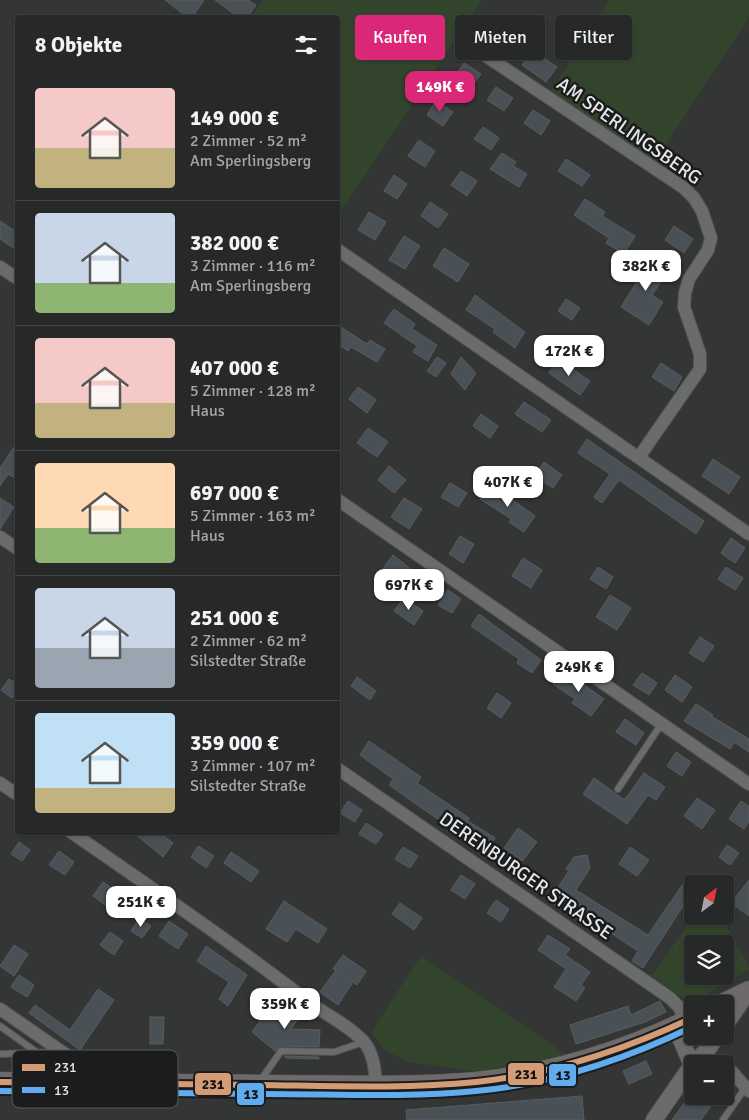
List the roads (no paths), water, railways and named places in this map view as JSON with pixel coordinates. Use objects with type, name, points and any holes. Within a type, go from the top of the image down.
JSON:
[{"type":"main road","points":[[734,998],[748,991]]},
{"type":"main road","points":[[178,1084],[376,1086],[443,1084],[517,1076],[594,1056],[684,1022]]},
{"type":"street","name":"AM SPERLINGSBERG","points":[[492,60],[684,188],[694,198],[702,211],[711,238],[708,250],[689,279],[685,292],[684,307],[700,354],[700,369],[639,457]]},
{"type":"street","points":[[340,251],[749,534]]},
{"type":"street","points":[[0,267],[15,277]]},
{"type":"street","points":[[340,501],[749,784]]},
{"type":"street","points":[[0,537],[15,547]]},
{"type":"street","name":"DERENBURGER STRASSE","points":[[340,770],[670,998],[679,1007],[684,1022]]},
{"type":"street","points":[[0,783],[15,793]]},
{"type":"street","points":[[75,835],[239,948],[364,1042],[373,1060],[376,1086]]},
{"type":"street","points":[[734,1012],[748,991]]},
{"type":"street","points":[[0,1009],[60,1050]]},
{"type":"street","points":[[702,1055],[711,1045]]},
{"type":"street","points":[[734,1074],[747,1089]]},
{"type":"street","points":[[654,1120],[684,1077]]},
{"type":"lane","points":[[618,789],[662,723]]},
{"type":"lane","points":[[0,1026],[33,1050]]},
{"type":"lane","points":[[262,1085],[263,1077],[281,1051],[334,1052],[364,1042]]},
{"type":"lane","points":[[723,1120],[747,1089]]}]
